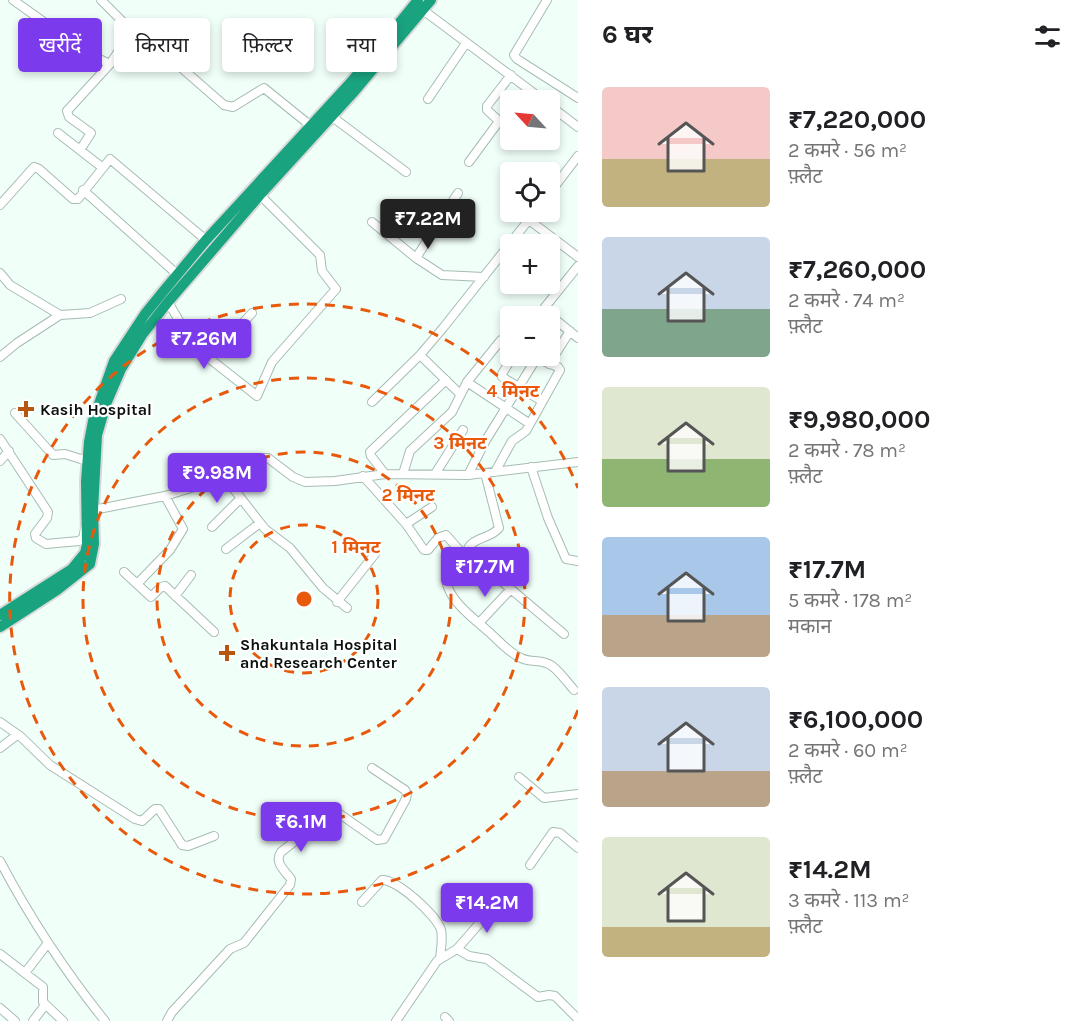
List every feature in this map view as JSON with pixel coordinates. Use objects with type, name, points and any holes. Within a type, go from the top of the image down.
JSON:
[{"type":"highway","points":[[0,615],[72,569],[85,554],[87,461],[93,421],[114,361],[145,314],[207,240],[421,5],[431,0]]},
{"type":"highway","points":[[0,627],[57,590],[90,564],[94,544],[93,510],[97,435],[106,404],[121,369],[142,335],[261,195],[353,93],[421,5]]},
{"type":"street","points":[[13,0],[89,54],[110,64]]},
{"type":"street","points":[[101,0],[119,18]]},
{"type":"street","points":[[547,0],[514,55],[578,98]]},
{"type":"street","points":[[421,5],[466,43],[530,90]]},
{"type":"street","points":[[428,99],[466,43]]},
{"type":"street","points":[[80,150],[91,132],[69,117],[68,111],[114,58]]},
{"type":"street","points":[[186,72],[224,105],[232,107],[264,88],[311,126]]},
{"type":"street","points":[[470,162],[497,124],[497,118],[487,110],[487,106],[511,75]]},
{"type":"street","points":[[560,113],[578,127]]},
{"type":"street","points":[[331,116],[406,172]]},
{"type":"street","points":[[58,133],[103,168]]},
{"type":"street","points":[[0,205],[34,167],[73,199],[78,199],[110,159],[207,240]]},
{"type":"street","points":[[560,181],[576,161]]},
{"type":"street","points":[[83,190],[178,275]]},
{"type":"street","points":[[416,258],[458,193]]},
{"type":"street","points":[[168,302],[197,351],[257,396],[272,362],[336,289],[322,271],[320,255],[261,195]]},
{"type":"street","points":[[372,222],[416,258],[445,276],[484,277]]},
{"type":"street","points":[[372,402],[420,355],[527,222]]},
{"type":"street","points":[[532,222],[578,257]]},
{"type":"street","points":[[578,266],[544,307],[546,312],[578,338]]},
{"type":"street","points":[[0,273],[10,285],[60,315]]},
{"type":"street","points":[[0,357],[60,315],[90,313],[122,299]]},
{"type":"street","points":[[210,359],[252,313]]},
{"type":"street","points":[[560,347],[570,332]]},
{"type":"street","points":[[403,474],[411,452],[452,412],[466,382],[500,341]]},
{"type":"street","points":[[420,355],[460,394]]},
{"type":"street","points":[[508,366],[502,376],[542,401]]},
{"type":"street","points":[[468,476],[528,366]]},
{"type":"street","points":[[495,472],[512,441],[526,431],[560,370],[558,366]]},
{"type":"street","points":[[385,474],[370,453],[446,380]]},
{"type":"street","points":[[466,382],[530,424]]},
{"type":"street","points":[[15,413],[53,455],[65,454],[87,461]]},
{"type":"street","points":[[435,474],[463,429]]},
{"type":"street","points":[[0,439],[48,512],[47,518],[35,534],[36,538],[46,544],[79,541],[83,538],[86,526]]},
{"type":"street","points":[[0,461],[9,451]]},
{"type":"street","points":[[93,510],[165,496],[194,487],[263,458],[273,461],[293,477],[305,482],[335,481],[385,474],[468,476],[531,466],[578,462]]},
{"type":"street","points":[[531,466],[559,545],[566,559],[578,561]]},
{"type":"street","points":[[467,552],[468,546],[472,543],[495,533],[499,528],[485,473]]},
{"type":"street","points":[[222,474],[270,534],[290,548],[323,588],[347,608]]},
{"type":"street","points":[[363,476],[406,524],[425,551],[444,535],[448,537],[457,551]]},
{"type":"street","points":[[137,584],[170,550],[183,529],[165,496]]},
{"type":"street","points":[[212,527],[240,499]]},
{"type":"street","points":[[406,524],[432,507]]},
{"type":"street","points":[[226,549],[260,523]]},
{"type":"street","points":[[457,551],[467,552],[564,634]]},
{"type":"street","points":[[457,551],[448,565],[449,591],[459,605],[519,657],[542,662],[554,668],[574,690]]},
{"type":"street","points":[[337,602],[375,554]]},
{"type":"street","points":[[124,572],[151,597],[164,586],[214,632]]},
{"type":"street","points":[[175,596],[191,575]]},
{"type":"street","points":[[479,623],[510,590]]},
{"type":"street","points":[[0,722],[50,765],[135,819],[142,821],[155,809],[159,809],[182,845],[188,846],[214,836]]},
{"type":"street","points":[[0,748],[17,735]]},
{"type":"street","points":[[166,1021],[230,949],[244,943],[290,885],[291,879],[278,862],[278,856],[314,826],[327,811],[334,810],[377,840],[384,839],[407,794],[405,790],[372,768]]},
{"type":"street","points":[[519,777],[546,799],[578,794]]},
{"type":"street","points":[[530,865],[553,832],[560,833],[578,848]]},
{"type":"street","points":[[0,861],[48,943],[105,1021]]},
{"type":"street","points":[[362,902],[382,880],[393,882],[418,902],[437,922],[441,935],[441,958]]},
{"type":"street","points":[[396,1021],[428,973],[441,958],[457,949],[499,902]]},
{"type":"street","points":[[25,974],[48,943]]},
{"type":"street","points":[[457,949],[469,956],[488,959],[538,997],[555,996],[578,1019]]},
{"type":"street","points":[[0,954],[42,987],[42,999],[45,1005],[63,1021]]},
{"type":"street","points":[[33,1021],[45,1005]]},
{"type":"street","points":[[0,1008],[15,1021]]},
{"type":"place","name":"Kasih Hospital","points":[[26,409]]},
{"type":"place","name":"Shakuntala Hospital and Research Center","points":[[227,653]]}]
